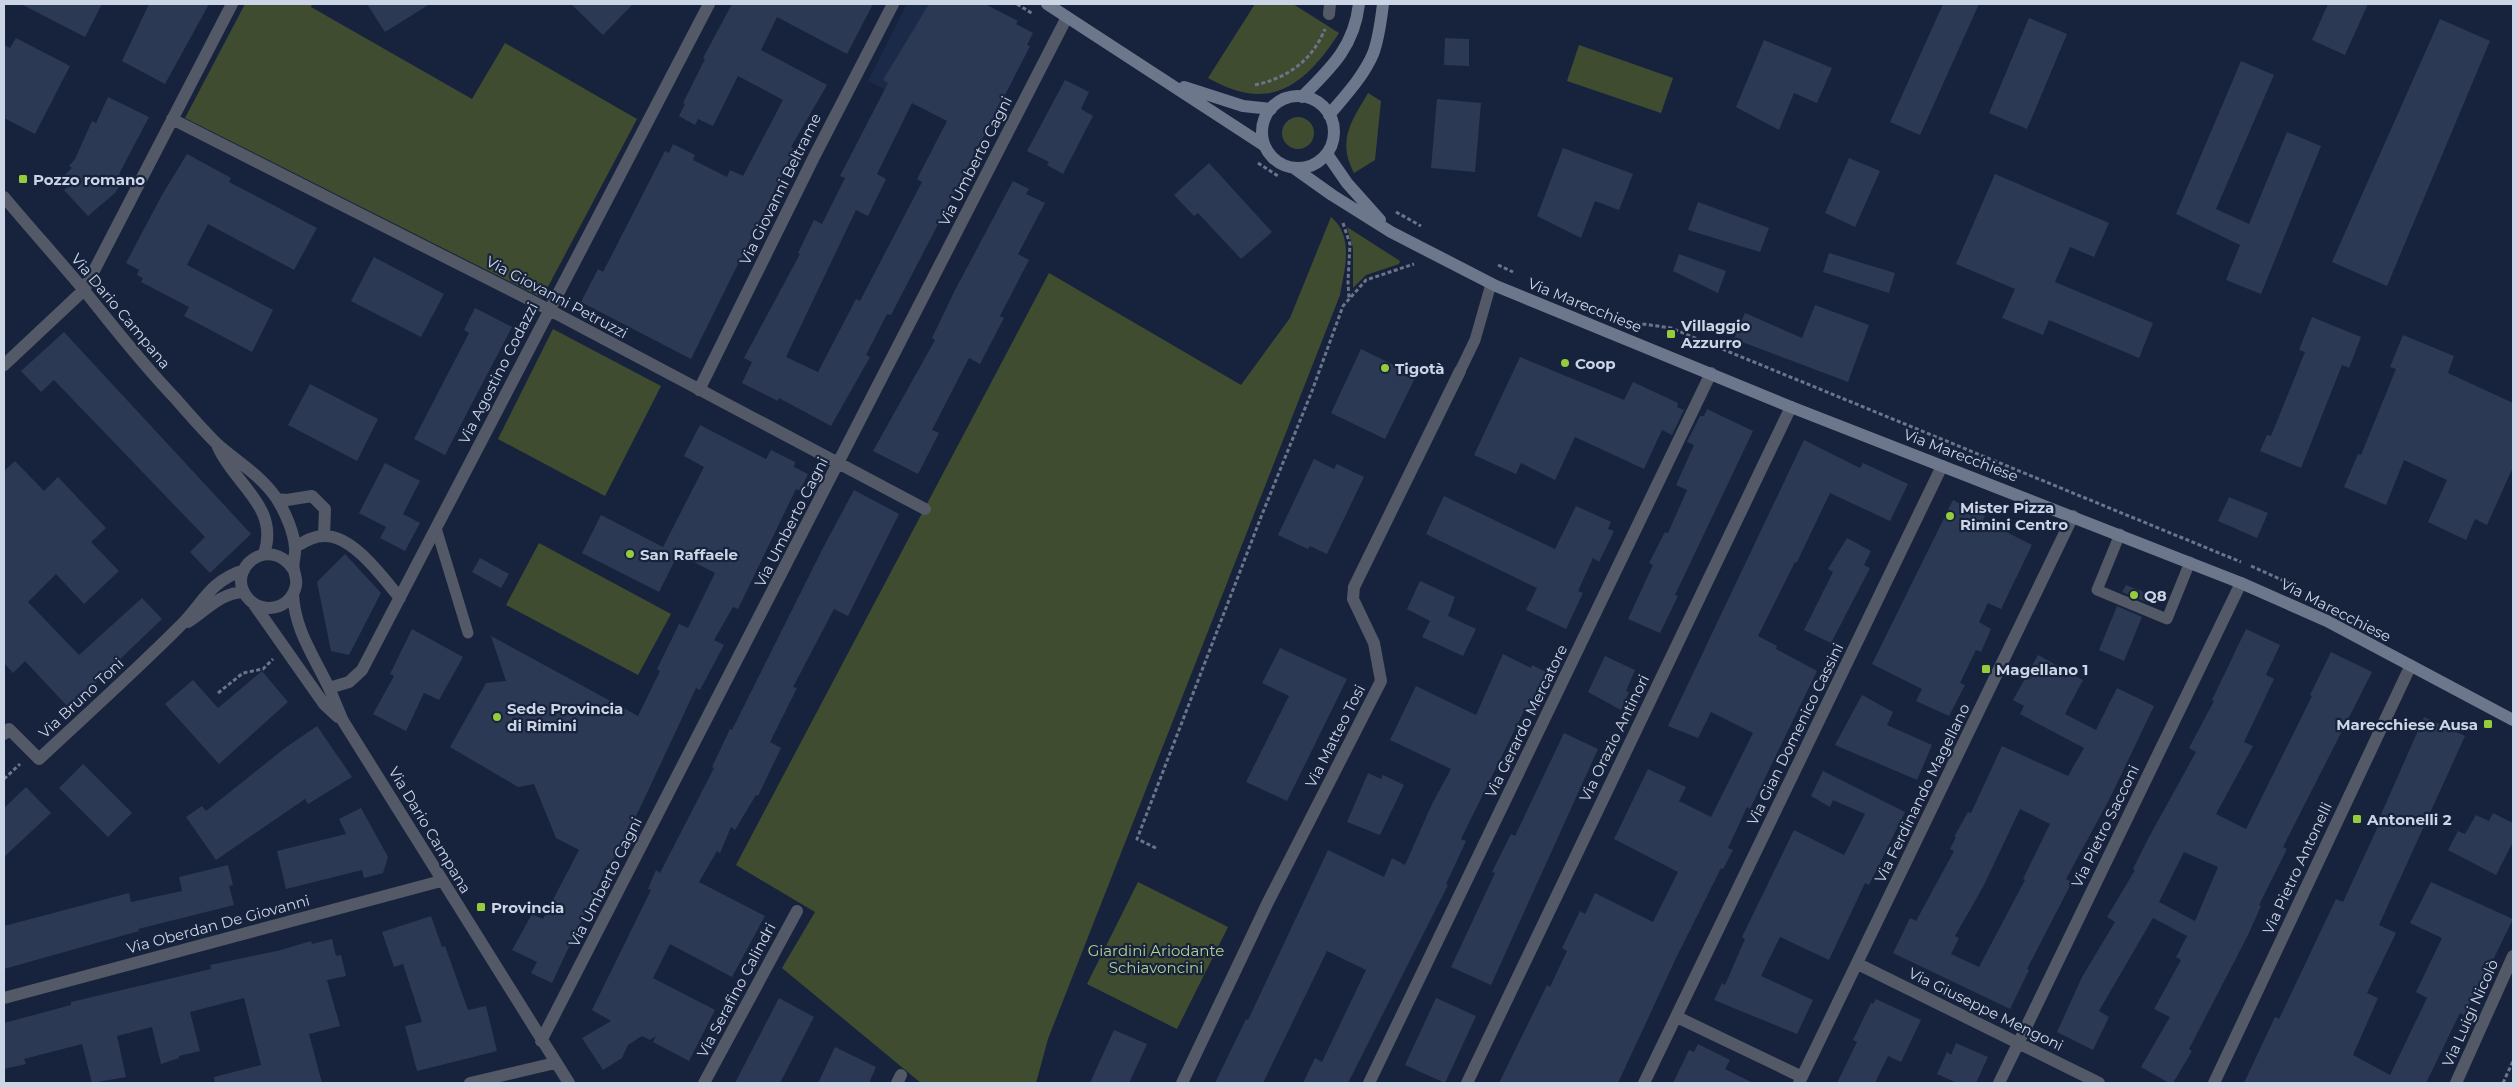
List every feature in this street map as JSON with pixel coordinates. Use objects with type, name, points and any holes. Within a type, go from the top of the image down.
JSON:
[{"type":"main road","points":[[1047,4],[1265,146],[1276,160],[1294,168],[1311,166],[1327,154],[1334,134],[1330,115],[1316,102],[1302,97],[1284,100],[1271,109],[1262,129],[1265,146]]},
{"type":"main road","points":[[1302,97],[1330,68],[1349,43],[1357,18],[1359,4]]},
{"type":"main road","points":[[1330,115],[1355,83],[1373,54],[1380,29],[1383,4]]},
{"type":"main road","points":[[1170,83],[1243,106],[1271,109]]},
{"type":"main road","name":"Via Marecchiese","points":[[1327,154],[1347,183],[1392,232]]},
{"type":"main road","name":"Via Marecchiese","points":[[1294,168],[1332,195],[1392,232],[1491,284],[1791,407],[2241,582],[2327,621],[2410,667],[2513,720]]},
{"type":"street","points":[[4,365],[84,290],[232,4]]},
{"type":"street","name":"Via Agostino Codazzi","points":[[329,688],[349,682],[362,670],[709,4]]},
{"type":"street","name":"Via Giovanni Beltrame","points":[[699,390],[814,157],[893,4]]},
{"type":"street","name":"Via Umberto Cagni","points":[[541,1041],[1067,17]]},
{"type":"street","name":"Via Giovanni Petruzzi","points":[[172,119],[549,310],[925,509]]},
{"type":"street","name":"Via Dario Campana","points":[[4,197],[84,290],[150,372],[216,443],[260,477],[277,499],[286,517],[295,548],[293,569],[296,586],[293,594],[294,612],[302,639],[329,688],[343,721],[541,1041],[569,1083]]},
{"type":"street","name":"Via Matteo Tosi","points":[[1182,1083],[1267,904],[1380,681],[1374,643],[1353,599],[1354,587],[1460,371]]},
{"type":"street","name":"Via Gerardo Mercatore","points":[[1369,1083],[1712,373]]},
{"type":"street","name":"Via Orazio Antinori","points":[[1467,1083],[1791,407]]},
{"type":"street","name":"Via Dario Campana","points":[[216,443],[224,459],[258,503],[268,531],[264,554]]},
{"type":"street","name":"Via Gian Domenico Cassini","points":[[1644,1083],[1942,466]]},
{"type":"street","points":[[277,499],[287,500],[312,496],[325,509],[324,536]]},
{"type":"street","name":"Via Ferdinando Magellano","points":[[1800,1080],[2074,516]]},
{"type":"street","points":[[295,548],[311,538],[324,536],[338,538],[370,561],[400,598]]},
{"type":"street","points":[[244,592],[242,579],[244,570],[249,562],[264,554],[281,557],[293,569]]},
{"type":"street","name":"Via Bruno Toni","points":[[4,734],[9,729],[39,759],[181,626],[215,584],[228,575],[244,570]]},
{"type":"street","name":"Via Pietro Sacconi","points":[[1999,1083],[2241,582]]},
{"type":"street","name":"Via Dario Campana","points":[[244,592],[324,704],[343,721]]},
{"type":"street","name":"Via Bruno Toni","points":[[181,626],[205,612],[219,599],[231,593],[244,592]]},
{"type":"street","points":[[253,603],[270,608],[288,601],[293,594]]},
{"type":"street","name":"Via Pietro Antonelli","points":[[2214,1083],[2410,667]]},
{"type":"street","name":"Via Oberdan De Giovanni","points":[[4,998],[442,881]]},
{"type":"street","name":"Via Serafino Calindri","points":[[704,1083],[797,912]]},
{"type":"street","name":"Via Luigi Nicolò","points":[[2456,1083],[2513,956]]},
{"type":"street","name":"Via Giuseppe Mengoni","points":[[1858,964],[2099,1083]]},
{"type":"street","points":[[1677,1017],[1800,1080]]},
{"type":"street","points":[[470,1083],[555,1063]]},
{"type":"lane","points":[[1460,371],[1475,340],[1491,284]]},
{"type":"lane","points":[[436,528],[468,633]]},
{"type":"lane","points":[[2120,534],[2097,590],[2167,619],[2190,562]]},
{"type":"path","points":[[1255,85],[1277,80],[1295,68],[1310,54],[1321,38],[1329,9]]},
{"type":"path","points":[[1389,208],[1422,226]]},
{"type":"path","points":[[1341,218],[1350,244],[1349,299]]},
{"type":"path","points":[[1490,262],[1514,272]]},
{"type":"path","points":[[1156,848],[1138,839],[1261,517],[1312,391],[1343,306],[1366,280],[1415,264]]},
{"type":"path","points":[[1628,322],[1671,328],[2297,587]]},
{"type":"path","points":[[218,693],[243,673],[263,669],[276,657]]},
{"type":"path","points":[[4,780],[32,753]]},
{"type":"path","points":[[2503,1083],[2513,1061]]},
{"type":"shaded area","points":[[907,4],[989,4],[925,110],[868,81]]},
{"type":"green space","points":[[245,4],[312,4],[311,7],[472,99],[505,43],[637,119],[542,298],[185,118]]},
{"type":"green space","points":[[1255,4],[1293,4],[1339,33],[1326,52],[1298,80],[1283,89],[1267,93],[1249,93],[1230,88],[1208,78]]},
{"type":"green space","points":[[1579,45],[1673,78],[1661,113],[1567,81]]},
{"type":"green space","points":[[1368,93],[1381,101],[1375,160],[1354,173],[1349,161],[1346,141],[1356,113]]},
{"type":"green space","points":[[1298,117],[1304,118],[1309,122],[1313,127],[1313,139],[1309,144],[1304,148],[1298,149],[1292,148],[1287,144],[1283,139],[1282,133],[1283,127],[1287,122],[1292,118]]},
{"type":"green space","points":[[1331,217],[1343,233],[1345,243],[1346,253],[1340,295],[1048,1039],[1036,1083],[921,1083],[782,968],[815,912],[736,865],[1049,273],[1241,385],[1290,318]]},
{"type":"green space","points":[[1347,227],[1400,261],[1399,264],[1366,275],[1353,288],[1353,248]]},
{"type":"green space","points":[[553,329],[661,386],[605,496],[498,439]]},
{"type":"green space","points":[[539,543],[671,614],[638,675],[506,605]]},
{"type":"green space","name":"Giardini Ariodante Schiavoncini","points":[[1138,882],[1228,927],[1177,1029],[1087,984]]},
{"type":"building","points":[[21,4],[102,4],[85,37]]},
{"type":"building","points":[[149,4],[209,4],[165,84],[122,61]]},
{"type":"building","points":[[367,4],[430,4],[385,32]]},
{"type":"building","points":[[571,4],[633,4],[603,35]]},
{"type":"building","points":[[732,4],[873,4],[847,54],[777,17],[761,50],[827,85],[791,147],[795,149],[691,359],[581,302],[598,269],[603,272],[665,151],[669,153],[673,144],[695,155],[693,160],[727,177],[730,170],[743,176],[783,100],[738,76],[713,126],[698,119],[695,125],[679,116],[685,104],[683,103],[705,59],[703,58]]},
{"type":"building","points":[[929,4],[985,4],[1018,21],[1016,24],[1033,33],[1027,45],[1030,46],[1005,95],[891,315],[887,314],[866,355],[870,357],[831,426],[779,398],[778,401],[742,383],[752,362],[744,358],[800,254],[798,253],[814,220],[822,224],[845,178],[840,176],[888,83],[883,80]],"holes":[[[912,103],[947,121],[917,179],[922,182],[860,301],[856,299],[818,372],[786,357],[856,210],[868,216],[886,179],[877,174]]]},
{"type":"building","points":[[1943,4],[1979,4],[1920,135],[1890,122]]},
{"type":"building","points":[[2328,4],[2368,4],[2345,55],[2312,40]]},
{"type":"building","points":[[2029,18],[2067,34],[2027,129],[1989,113]]},
{"type":"building","points":[[2440,19],[2490,41],[2387,286],[2332,262]]},
{"type":"building","points":[[16,38],[70,66],[35,134],[4,118],[4,45],[10,48]]},
{"type":"building","points":[[1445,38],[1469,39],[1469,66],[1444,65]]},
{"type":"building","points":[[1764,40],[1832,68],[1817,103],[1794,93],[1779,130],[1736,107]]},
{"type":"building","points":[[2241,61],[2274,75],[2216,209],[2249,224],[2287,132],[2321,146],[2261,294],[2226,280],[2240,245],[2176,214]]},
{"type":"building","points":[[1065,80],[1089,92],[1081,109],[1093,116],[1063,174],[1047,165],[1049,162],[1027,151]]},
{"type":"building","points":[[108,97],[149,117],[119,174],[125,177],[115,193],[88,216],[64,190],[69,186],[62,177],[72,168],[69,166],[75,159],[92,121],[96,123]]},
{"type":"building","points":[[1437,99],[1481,103],[1475,172],[1431,168]]},
{"type":"building","points":[[1563,148],[1633,174],[1619,210],[1595,201],[1581,238],[1537,216]]},
{"type":"building","points":[[187,154],[231,178],[229,182],[317,228],[294,270],[208,224],[187,265],[273,310],[252,352],[184,316],[189,307],[141,282],[143,278],[137,275],[139,270],[126,263],[162,195]]},
{"type":"building","points":[[1849,158],[1880,171],[1855,227],[1825,213]]},
{"type":"building","points":[[1209,163],[1272,232],[1241,259],[1198,213],[1194,216],[1174,195]]},
{"type":"building","points":[[1995,174],[2109,223],[2094,257],[2070,247],[2055,282],[2153,323],[2139,358],[2049,320],[2043,335],[2002,318],[2015,289],[1956,264]]},
{"type":"building","points":[[1013,181],[1029,189],[1026,194],[1045,203],[1018,254],[1029,260],[1000,316],[1004,318],[980,364],[969,358],[932,430],[939,433],[918,474],[873,451],[935,340],[932,338],[954,292]]},
{"type":"building","points":[[1698,202],[1769,228],[1760,252],[1688,230]]},
{"type":"building","points":[[1829,253],[1895,273],[1889,293],[1823,272]]},
{"type":"building","points":[[1679,254],[1726,271],[1718,293],[1673,271]]},
{"type":"building","points":[[374,257],[444,294],[421,337],[351,301]]},
{"type":"building","points":[[1815,305],[1869,325],[1848,382],[1734,339],[1745,313],[1802,338]]},
{"type":"building","points":[[475,308],[512,327],[445,455],[414,439],[469,333],[464,330]]},
{"type":"building","points":[[2312,317],[2361,337],[2349,368],[2342,365],[2301,468],[2260,451],[2267,435],[2271,436],[2305,352],[2299,350]]},
{"type":"building","points":[[64,332],[251,534],[210,573],[190,552],[205,537],[54,380],[41,392],[21,371]]},
{"type":"building","points":[[2403,335],[2454,356],[2448,373],[2513,403],[2513,467],[2487,525],[2475,519],[2466,540],[2428,522],[2447,480],[2404,460],[2386,505],[2344,487],[2358,454],[2361,455],[2396,369],[2390,367]]},
{"type":"building","points":[[1361,349],[1416,376],[1385,439],[1331,413]]},
{"type":"building","points":[[1520,357],[1624,400],[1633,382],[1678,403],[1677,407],[1684,410],[1672,435],[1662,430],[1644,469],[1575,437],[1555,480],[1521,463],[1516,474],[1474,455]]},
{"type":"building","points":[[310,384],[378,419],[357,461],[288,425]]},
{"type":"building","points":[[1707,409],[1753,431],[1675,595],[1678,596],[1660,633],[1628,619],[1653,565],[1649,563],[1665,532],[1668,533],[1687,490],[1676,485],[1694,445],[1687,442],[1700,416],[1704,416]]},
{"type":"building","points":[[700,425],[766,459],[771,450],[795,462],[794,467],[808,474],[800,491],[796,489],[738,609],[733,607],[714,640],[724,645],[700,690],[696,688],[639,810],[610,865],[608,864],[552,983],[531,973],[537,962],[512,950],[532,914],[543,919],[579,850],[556,838],[534,784],[518,787],[450,747],[486,683],[506,681],[491,636],[638,716],[660,671],[657,669],[679,624],[688,628],[715,573],[678,554],[659,592],[582,553],[601,515],[663,547],[704,467],[684,456]]},
{"type":"building","points":[[1804,440],[1860,468],[1863,463],[1908,484],[1890,521],[1830,493],[1797,562],[1795,562],[1758,636],[1777,646],[1776,649],[1817,671],[1750,809],[1747,807],[1728,848],[1733,850],[1723,869],[1721,868],[1676,958],[1618,1083],[1499,1083],[1547,985],[1550,987],[1567,951],[1562,948],[1580,911],[1585,914],[1595,893],[1653,922],[1678,872],[1614,839],[1648,769],[1686,787],[1679,801],[1711,817],[1753,733],[1711,712],[1698,738],[1668,726]]},
{"type":"building","points":[[1314,459],[1334,469],[1337,464],[1364,477],[1327,554],[1310,546],[1308,549],[1278,535]]},
{"type":"building","points":[[15,461],[44,491],[58,477],[106,528],[91,542],[119,571],[84,604],[56,574],[28,602],[79,655],[142,598],[162,619],[69,708],[25,661],[13,673],[4,663],[4,471]]},
{"type":"building","points":[[385,463],[420,481],[403,514],[420,523],[405,551],[380,538],[386,527],[359,513]]},
{"type":"building","points":[[854,490],[899,514],[848,616],[834,609],[793,687],[797,688],[770,742],[781,748],[758,796],[756,795],[735,830],[731,827],[720,853],[717,851],[699,882],[765,916],[732,977],[670,944],[653,978],[715,1010],[689,1061],[653,1042],[656,1036],[650,1040],[642,1036],[628,1045],[622,1058],[603,1070],[582,1038],[611,1021],[592,1010],[651,890],[648,889],[656,870],[660,873],[714,768],[712,767],[730,729],[732,730]]},
{"type":"building","points":[[1444,496],[1555,549],[1576,506],[1611,522],[1608,529],[1614,531],[1599,562],[1593,558],[1578,591],[1583,593],[1566,629],[1526,610],[1537,588],[1426,534]]},
{"type":"building","points":[[2229,497],[2268,513],[2257,538],[2218,521]]},
{"type":"building","points":[[1953,500],[1985,516],[1983,520],[2032,545],[2001,609],[1988,603],[1979,622],[1991,629],[1981,652],[1976,650],[1960,683],[1965,685],[1949,716],[1916,701],[1922,689],[1872,664]]},
{"type":"building","points":[[1847,538],[1871,551],[1864,565],[1870,568],[1831,643],[1804,630],[1833,572],[1828,569]]},
{"type":"building","points":[[345,554],[381,593],[349,655],[331,651],[317,582]]},
{"type":"building","points":[[480,558],[509,574],[501,588],[472,572]]},
{"type":"building","points":[[1420,581],[1455,597],[1448,616],[1476,629],[1463,656],[1422,637],[1430,621],[1407,609]]},
{"type":"building","points":[[2126,585],[2151,595],[2148,603],[2122,592]]},
{"type":"building","points":[[2117,606],[2142,617],[2124,661],[2099,650]]},
{"type":"building","points":[[412,629],[463,657],[439,700],[424,693],[406,731],[373,714],[394,676],[390,674]]},
{"type":"building","points":[[2246,629],[2280,645],[2266,675],[2274,679],[2244,742],[2253,746],[2216,814],[2246,829],[2312,696],[2310,695],[2331,652],[2372,672],[2283,847],[2287,849],[2259,905],[2261,906],[2248,935],[2189,1049],[2192,1051],[2173,1083],[2169,1083],[2141,1067],[2170,1017],[2154,1009],[2181,960],[2176,957],[2187,936],[2153,918],[2099,1011],[2109,1017],[2093,1050],[2057,1032],[2082,977],[2115,922],[2107,917],[2135,870],[2133,869],[2149,837],[2196,752],[2189,748],[2214,701],[2212,700]],"holes":[[[2184,852],[2218,867],[2195,921],[2159,902]]]},
{"type":"building","points":[[1280,648],[1347,679],[1287,801],[1246,782],[1289,696],[1262,683]]},
{"type":"building","points":[[1503,654],[1531,668],[1532,665],[1548,673],[1529,713],[1524,711],[1461,839],[1466,841],[1446,884],[1448,885],[1348,1083],[1303,1083],[1315,1058],[1322,1062],[1366,970],[1327,951],[1263,1083],[1215,1083],[1246,1019],[1248,1020],[1328,850],[1384,877],[1392,858],[1405,865],[1432,804],[1451,769],[1390,740],[1416,686],[1476,715]]},
{"type":"building","points":[[2038,655],[2083,680],[2065,714],[2096,730],[2117,688],[2154,706],[2110,798],[2066,879],[2072,882],[2027,969],[2029,970],[2010,1009],[1893,953],[1910,918],[1916,921],[1954,851],[1950,849],[1956,837],[1954,837],[1968,812],[1971,813],[2002,746],[2068,776],[2084,748],[2020,714],[2024,706],[2013,700]],"holes":[[[2020,809],[2050,824],[2023,879],[2025,880],[1979,967],[1951,954],[1959,938],[1955,936],[1983,887]]]},
{"type":"building","points":[[1605,656],[1635,670],[1626,691],[1629,692],[1621,710],[1588,692]]},
{"type":"building","points":[[262,671],[288,702],[219,764],[165,704],[193,680],[218,708]]},
{"type":"building","points":[[1862,695],[1893,712],[1887,725],[1932,745],[1917,780],[1835,745]]},
{"type":"building","points":[[2424,717],[2465,736],[2379,925],[2396,933],[2367,993],[2378,998],[2353,1055],[2390,1075],[2427,998],[2416,992],[2442,938],[2410,923],[2431,882],[2513,919],[2492,962],[2490,961],[2464,1015],[2460,1013],[2426,1083],[2244,1083],[2275,1017],[2279,1019],[2336,899],[2343,902],[2381,820],[2379,819]]},
{"type":"building","points":[[317,726],[352,777],[308,804],[305,799],[216,860],[186,817],[202,806],[206,811],[285,748]]},
{"type":"building","points":[[1564,733],[1598,749],[1491,985],[1451,967],[1495,873],[1492,872],[1511,834],[1515,836]]},
{"type":"building","points":[[83,764],[132,813],[108,837],[59,788]]},
{"type":"building","points":[[1823,771],[1905,812],[1869,885],[1865,883],[1829,960],[1780,937],[1761,976],[1813,1000],[1797,1034],[1714,1000],[1722,983],[1725,985],[1745,939],[1742,937],[1794,830],[1844,855],[1865,814],[1833,800],[1830,807],[1811,796]]},
{"type":"building","points":[[1368,773],[1381,779],[1383,775],[1404,785],[1380,835],[1347,822]]},
{"type":"building","points":[[26,787],[51,813],[4,857],[4,808]]},
{"type":"building","points":[[361,808],[388,857],[383,873],[364,878],[362,870],[286,889],[277,851],[346,834],[339,819]]},
{"type":"building","points":[[2493,813],[2513,823],[2513,842],[2496,875],[2448,850],[2458,831],[2465,834],[2476,815],[2489,821]]},
{"type":"building","points":[[228,865],[233,885],[229,886],[234,905],[138,929],[139,931],[4,969],[4,926],[129,893],[131,902],[182,891],[179,877]]},
{"type":"building","points":[[431,916],[442,947],[445,946],[468,1010],[486,1006],[497,1051],[417,1071],[405,1026],[422,1022],[403,964],[394,967],[382,932]]},
{"type":"building","points":[[332,939],[336,956],[341,955],[346,976],[327,980],[340,1026],[309,1034],[322,1083],[215,1083],[214,1077],[261,1065],[244,998],[190,1012],[200,1051],[179,1056],[179,1058],[161,1064],[152,1027],[117,1036],[126,1077],[92,1083],[82,1044],[24,1059],[26,1064],[4,1069],[4,1023],[71,1005],[71,1002],[211,969],[210,965],[281,950],[311,941],[312,944]]},
{"type":"building","points":[[779,998],[814,1017],[780,1083],[735,1083]]},
{"type":"building","points":[[1436,998],[1476,1016],[1445,1083],[1405,1065]]},
{"type":"building","points":[[1876,999],[1921,1020],[1901,1062],[1888,1056],[1875,1083],[1837,1083],[1857,1042],[1853,1040],[1871,1003],[1873,1004]]},
{"type":"building","points":[[1114,1030],[1147,1044],[1129,1083],[1090,1083]]},
{"type":"building","points":[[1956,1043],[1988,1057],[1976,1083],[1957,1083],[1937,1074],[1947,1052],[1951,1055]]},
{"type":"building","points":[[1698,1044],[1730,1060],[1725,1069],[1753,1083],[1673,1083],[1689,1050],[1694,1052]]},
{"type":"building","points":[[835,1047],[876,1067],[869,1083],[818,1083]]},
{"type":"place","name":"Pozzo romano","points":[[23,179]]},
{"type":"place","name":"Villaggio Azzurro","points":[[1671,334]]},
{"type":"place","name":"Coop","points":[[1565,363]]},
{"type":"place","name":"Tigotà","points":[[1385,368]]},
{"type":"place","name":"Mister Pizza Rimini Centro","points":[[1950,516]]},
{"type":"place","name":"San Raffaele","points":[[630,554]]},
{"type":"place","name":"Q8","points":[[2134,595]]},
{"type":"place","name":"Magellano 1","points":[[1986,669]]},
{"type":"place","name":"Sede Provincia di Rimini","points":[[497,717]]},
{"type":"place","name":"Marecchiese Ausa","points":[[2488,724]]},
{"type":"place","name":"Antonelli 2","points":[[2357,819]]},
{"type":"place","name":"Provincia","points":[[481,907]]}]
